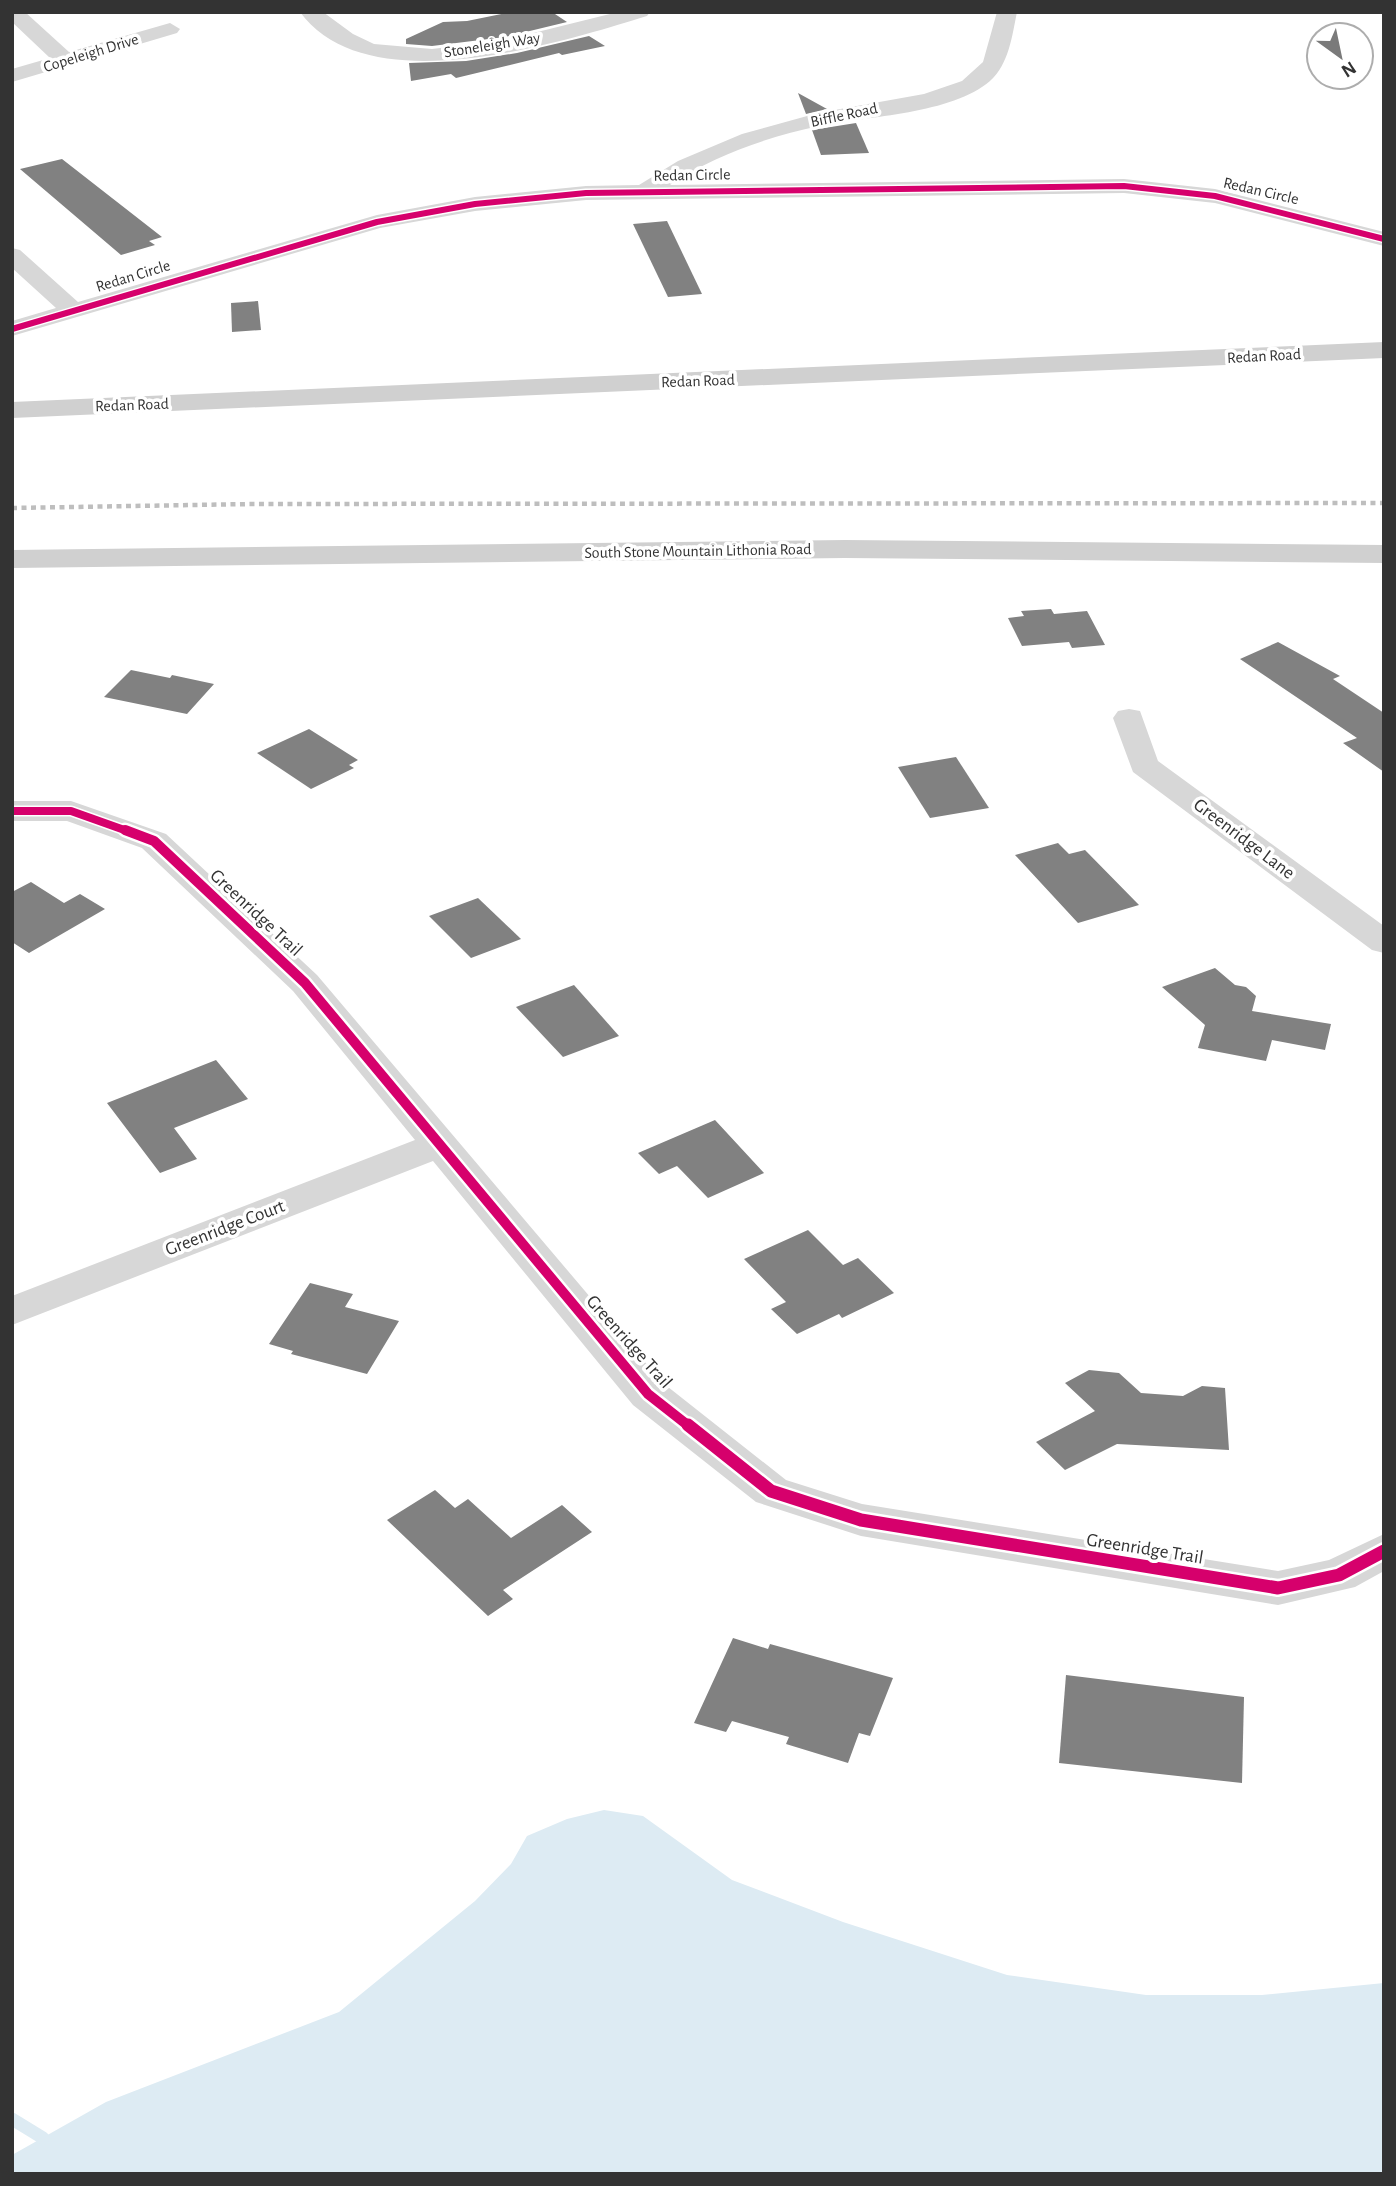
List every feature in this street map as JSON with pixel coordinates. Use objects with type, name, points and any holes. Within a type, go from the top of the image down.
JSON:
[{"type":"main road","name":"Redan Road","points":[[12,410],[1384,350]]},
{"type":"main road","name":"South Stone Mountain Lithonia Road","points":[[12,559],[845,549],[1384,554]]},
{"type":"street","points":[[13,12],[65,60]]},
{"type":"street","name":"Stoneleigh Way","points":[[310,12],[329,29],[368,49],[402,55],[464,52],[592,26],[640,12]]},
{"type":"street","name":"Biffle Road","points":[[646,191],[676,169],[727,146],[818,120],[921,100],[971,85],[984,75],[997,55],[1007,12]]},
{"type":"street","name":"Copeleigh Drive","points":[[12,76],[170,29]]},
{"type":"street","name":"Redan Circle","points":[[12,329],[377,222],[520,198],[646,191],[1092,185],[1151,187],[1239,201],[1384,239]]},
{"type":"street","points":[[12,255],[73,311]]},
{"type":"street","name":"Greenridge Lane","points":[[1129,718],[1144,765],[1384,943]]},
{"type":"street","name":"Greenridge Trail","points":[[12,811],[71,811],[154,841],[305,983],[648,1394],[771,1491],[861,1520],[1278,1588],[1339,1575],[1384,1551]]},
{"type":"street","name":"Greenridge Court","points":[[12,1311],[438,1145]]},
{"type":"shaded area","points":[[604,1810],[643,1816],[732,1880],[843,1922],[1007,1975],[1146,1995],[1262,1995],[1384,1983],[1384,2174],[12,2174],[12,2155],[106,2102],[339,2012],[475,1901],[511,1864],[527,1836],[567,1819]]},
{"type":"building","points":[[511,12],[552,12],[567,22],[505,37],[432,46],[406,44],[406,39],[443,22],[467,21]]},
{"type":"building","points":[[589,36],[605,46],[562,55],[559,53],[456,78],[451,74],[411,81],[409,63],[466,61],[517,53]]},
{"type":"building","points":[[798,93],[827,109],[806,114]]},
{"type":"building","points":[[856,123],[869,153],[821,155],[812,130]]},
{"type":"building","points":[[62,159],[162,237],[149,241],[155,245],[121,255],[20,169]]},
{"type":"building","points":[[667,221],[702,294],[668,297],[633,224]]},
{"type":"building","points":[[258,301],[261,330],[232,332],[231,303]]},
{"type":"building","points":[[1051,609],[1054,614],[1087,611],[1105,645],[1072,648],[1069,642],[1022,646],[1008,618],[1024,616],[1021,611]]},
{"type":"building","points":[[1278,642],[1340,676],[1333,679],[1384,713],[1384,772],[1343,743],[1357,738],[1240,659]]},
{"type":"building","points":[[131,670],[214,684],[187,714],[104,697]]},
{"type":"building","points":[[309,729],[358,760],[349,765],[354,768],[311,789],[257,753]]},
{"type":"building","points":[[956,757],[989,808],[930,818],[898,767]]},
{"type":"building","points":[[1058,843],[1069,854],[1085,850],[1139,905],[1078,923],[1015,855]]},
{"type":"building","points":[[31,882],[64,903],[80,894],[105,909],[29,953],[12,942],[12,892]]},
{"type":"building","points":[[478,898],[521,939],[471,958],[429,916]]},
{"type":"building","points":[[1215,968],[1235,985],[1246,987],[1256,996],[1252,1011],[1331,1024],[1325,1050],[1272,1040],[1266,1061],[1198,1048],[1205,1025],[1162,987]]},
{"type":"building","points":[[574,985],[619,1036],[563,1057],[516,1007]]},
{"type":"building","points":[[216,1060],[248,1099],[174,1128],[197,1159],[160,1173],[107,1103]]},
{"type":"building","points":[[715,1120],[764,1173],[708,1198],[677,1166],[659,1174],[638,1153]]},
{"type":"building","points":[[808,1230],[843,1265],[858,1258],[894,1293],[842,1318],[839,1314],[797,1334],[771,1309],[786,1302],[744,1259]]},
{"type":"building","points":[[310,1283],[353,1294],[345,1307],[399,1321],[367,1374],[291,1354],[293,1351],[269,1344]]},
{"type":"building","points":[[1089,1370],[1119,1373],[1141,1393],[1183,1396],[1202,1386],[1225,1388],[1229,1450],[1117,1444],[1065,1470],[1036,1442],[1095,1411],[1065,1383]]},
{"type":"building","points":[[435,1490],[455,1508],[468,1499],[511,1538],[562,1505],[592,1532],[503,1590],[513,1599],[488,1616],[387,1520]]},
{"type":"building","points":[[733,1638],[768,1649],[770,1644],[893,1678],[870,1736],[859,1733],[848,1763],[786,1744],[789,1737],[732,1721],[726,1732],[694,1723]]},
{"type":"building","points":[[1066,1675],[1244,1697],[1242,1783],[1059,1763]]},
{"type":"waterway","points":[[12,2119],[43,2138]]},
{"type":"railway","points":[[12,508],[253,504],[1384,503]]},
{"type":"cycle path","points":[[12,329],[377,222],[475,204],[586,193],[1124,186],[1215,196],[1384,239]]},
{"type":"cycle path","points":[[12,811],[71,811],[154,841],[305,983],[648,1394],[771,1491],[861,1520],[1278,1588],[1339,1575],[1384,1551]]}]
